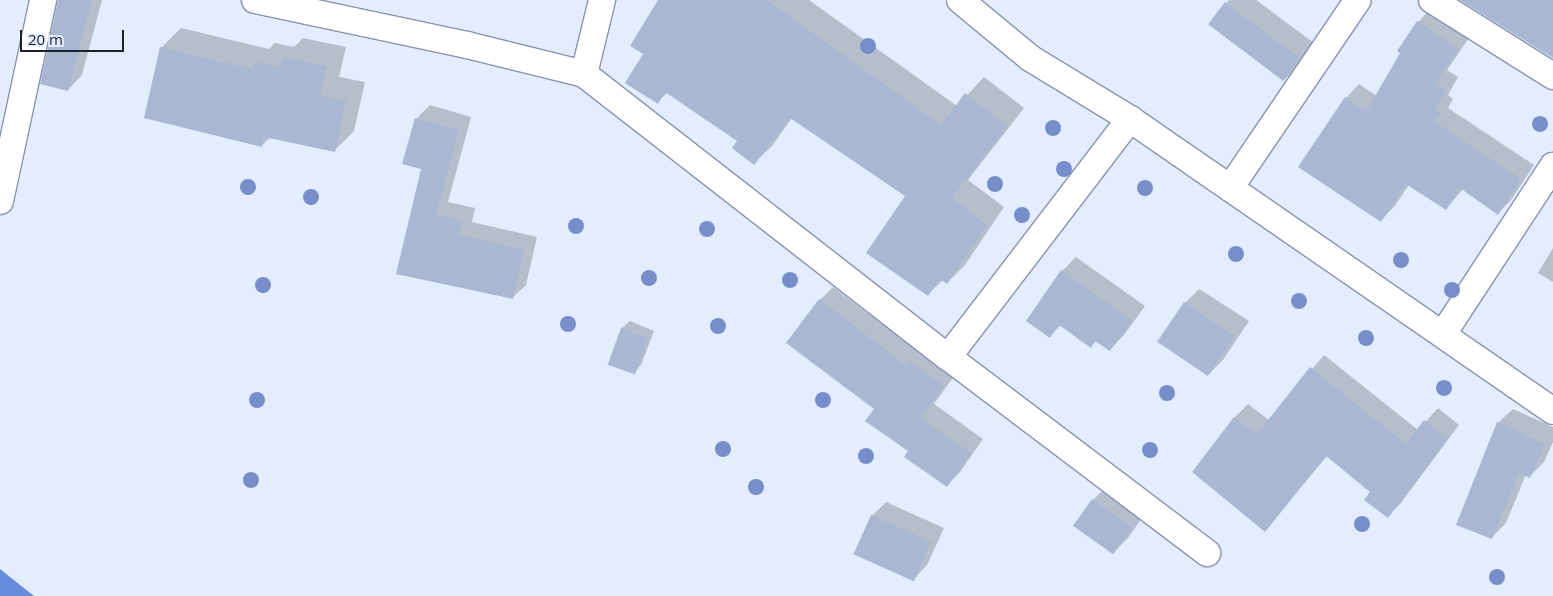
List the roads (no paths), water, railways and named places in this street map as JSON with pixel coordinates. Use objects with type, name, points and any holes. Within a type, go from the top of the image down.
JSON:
[{"type":"street","points":[[0,201],[43,0]]},
{"type":"street","points":[[255,0],[467,45],[584,74],[948,357],[1207,553]]},
{"type":"street","points":[[584,74],[602,0]]},
{"type":"street","points":[[960,0],[1030,58],[1130,120],[1553,411]]},
{"type":"street","points":[[1230,188],[1358,0]]},
{"type":"street","points":[[1432,0],[1553,76]]},
{"type":"street","points":[[948,357],[1130,120]]},
{"type":"street","points":[[1443,334],[1553,166]]},
{"type":"water","points":[[0,569],[34,596],[0,596]]}]
